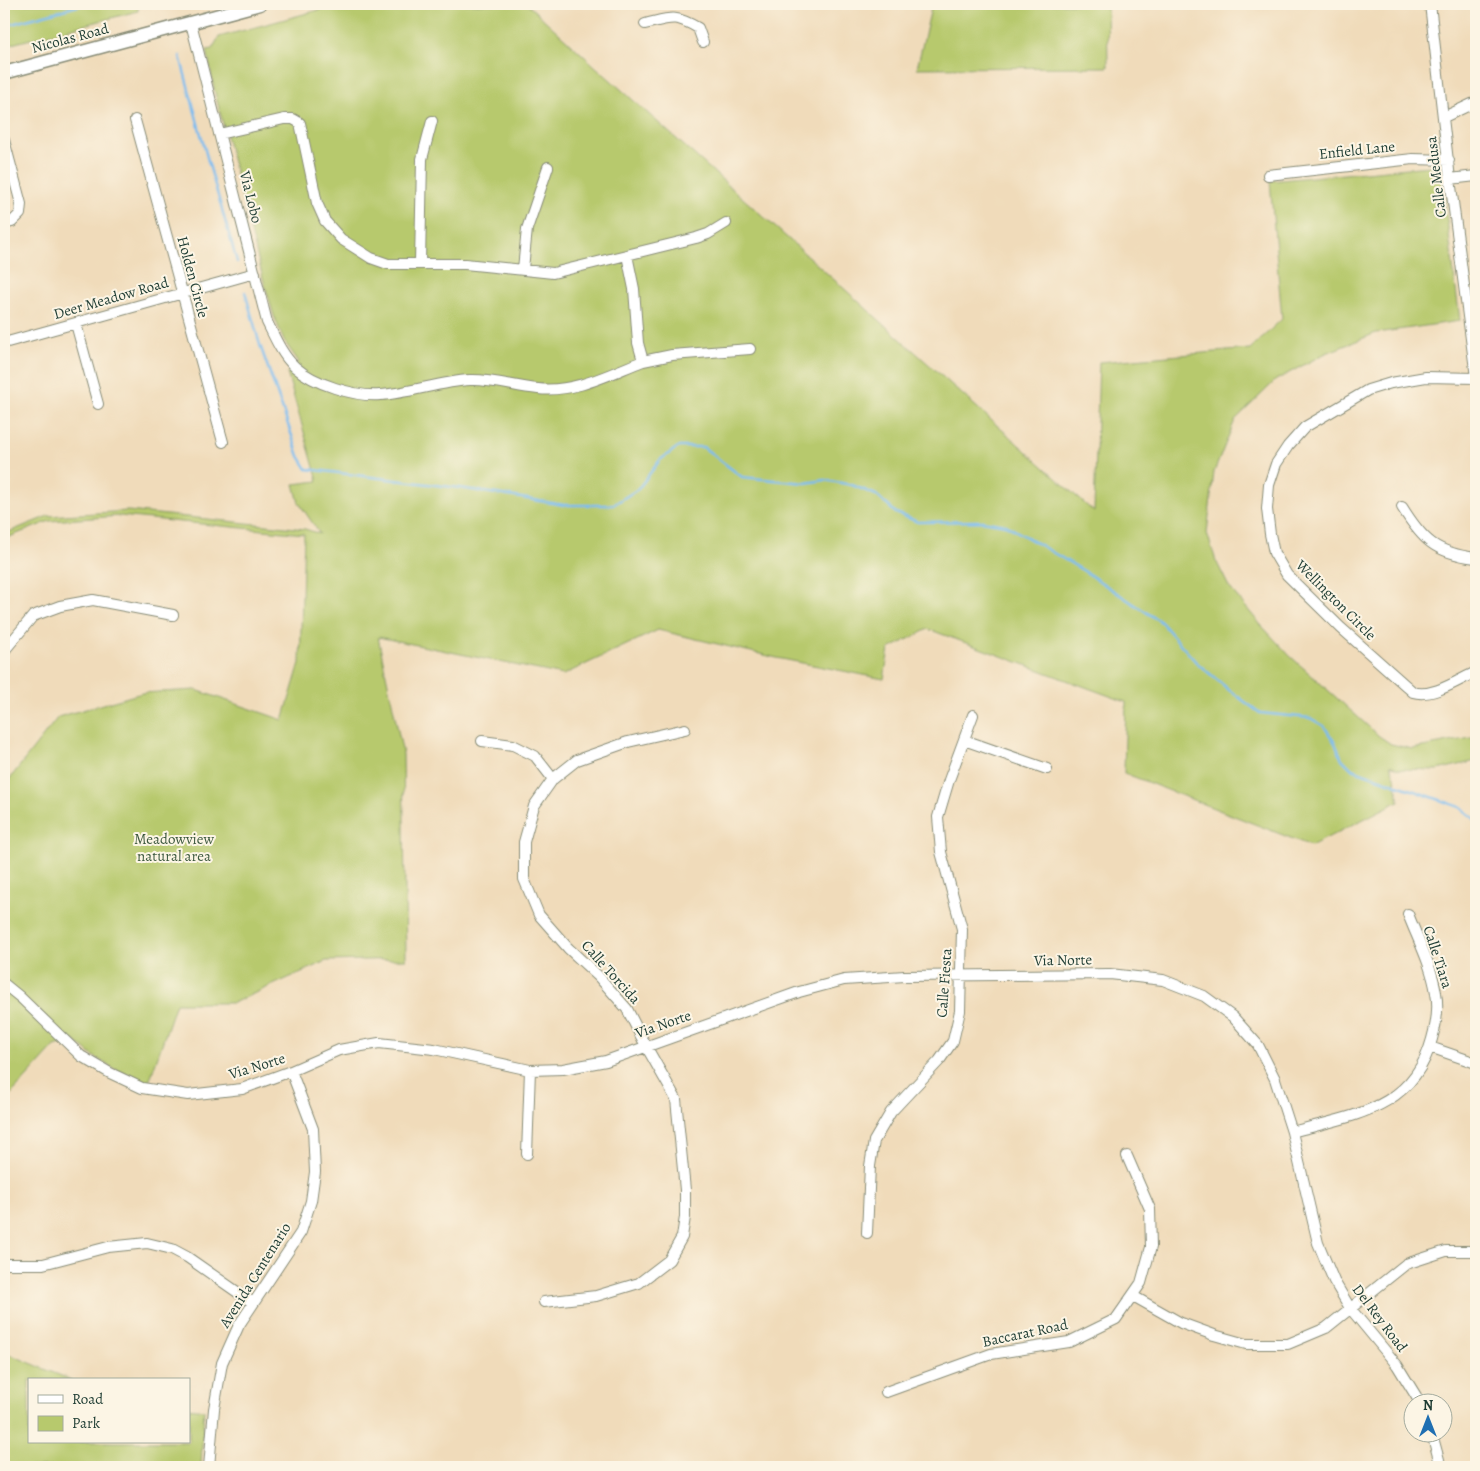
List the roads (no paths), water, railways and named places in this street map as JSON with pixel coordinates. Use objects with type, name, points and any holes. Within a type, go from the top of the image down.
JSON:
[{"type":"main road","name":"Nicolas Road","points":[[4,73],[260,4]]},
{"type":"street","name":"Calle Medusa","points":[[1430,4],[1476,378]]},
{"type":"street","points":[[645,24],[664,18],[683,19],[698,28],[703,42]]},
{"type":"street","name":"Via Lobo","points":[[191,23],[268,322],[285,355],[299,370],[339,390],[358,394],[380,395],[449,382],[472,380],[538,389],[562,389],[580,385],[643,361]]},
{"type":"street","points":[[1444,117],[1476,102]]},
{"type":"street","points":[[219,134],[284,119],[293,119],[300,123],[317,203],[325,220],[341,239],[371,258],[388,264],[465,264],[553,273],[708,234],[726,222]]},
{"type":"street","name":"Holden Circle","points":[[135,120],[223,442]]},
{"type":"street","points":[[420,264],[422,159],[432,121]]},
{"type":"street","points":[[4,140],[5,153],[21,204],[20,214],[12,222],[4,224]]},
{"type":"street","name":"Enfield Lane","points":[[1268,175],[1405,160],[1449,160]]},
{"type":"street","points":[[523,269],[527,229],[548,167]]},
{"type":"street","points":[[1450,178],[1476,176]]},
{"type":"street","points":[[627,255],[634,289],[638,343],[643,361],[672,356],[750,349]]},
{"type":"street","name":"Deer Meadow Road","points":[[4,343],[254,273]]},
{"type":"street","points":[[76,324],[98,404]]},
{"type":"street","name":"Wellington Circle","points":[[1476,378],[1426,377],[1391,383],[1368,390],[1305,427],[1288,446],[1276,464],[1269,485],[1267,509],[1274,554],[1287,575],[1341,628],[1413,692],[1422,695],[1476,672]]},
{"type":"street","points":[[1402,507],[1424,537],[1438,548],[1455,555],[1476,558]]},
{"type":"street","points":[[4,652],[33,616],[60,606],[93,600],[173,615]]},
{"type":"street","name":"Calle Fiesta","points":[[867,1233],[870,1166],[874,1141],[891,1112],[939,1061],[953,1041],[960,1011],[962,929],[941,852],[938,817],[973,715]]},
{"type":"street","name":"Calle Torcida","points":[[544,1302],[596,1296],[639,1283],[669,1260],[682,1237],[685,1217],[685,1190],[676,1099],[627,1009],[539,915],[524,879],[524,842],[534,806],[553,779],[577,760],[628,742],[685,729]]},
{"type":"street","points":[[964,740],[1047,770]]},
{"type":"street","points":[[482,741],[513,745],[535,756],[553,779]]},
{"type":"street","name":"Calle Tiara","points":[[1292,1132],[1364,1113],[1394,1098],[1418,1074],[1430,1047],[1436,1023],[1437,994],[1408,914]]},
{"type":"street","name":"Via Norte","points":[[4,984],[20,996],[81,1056],[110,1074],[142,1088],[188,1095],[242,1089],[291,1072],[339,1050],[379,1043],[434,1049],[530,1070],[563,1069],[606,1060],[799,992],[844,980],[905,976],[1110,974],[1163,980],[1204,996],[1233,1017],[1258,1045],[1275,1079],[1292,1132]]},
{"type":"street","points":[[1430,1047],[1476,1063]]},
{"type":"street","points":[[527,1154],[530,1070]]},
{"type":"street","name":"Avenida Centenario","points":[[209,1467],[214,1409],[222,1363],[239,1325],[301,1232],[310,1201],[315,1172],[313,1129],[291,1072]]},
{"type":"street","name":"Del Rey Road","points":[[1292,1132],[1318,1243],[1334,1281],[1350,1308],[1396,1365],[1415,1394]]},
{"type":"street","name":"Baccarat Road","points":[[886,1392],[991,1354],[1069,1342],[1116,1319],[1141,1283],[1151,1247],[1150,1209],[1127,1156]]},
{"type":"street","points":[[7,1264],[43,1264],[108,1247],[147,1244],[172,1249],[187,1257],[253,1303]]},
{"type":"street","points":[[1133,1296],[1181,1323],[1246,1344],[1288,1344],[1326,1328],[1406,1264],[1446,1251],[1476,1251]]},
{"type":"street","points":[[1435,1444],[1441,1467]]},
{"type":"waterway","points":[[4,26],[85,4]]},
{"type":"waterway","points":[[180,56],[237,262]]},
{"type":"waterway","points":[[245,292],[260,345],[299,456],[307,469],[460,488],[564,505],[613,505],[638,489],[660,460],[678,447],[703,447],[742,477],[805,483],[825,480],[852,485],[876,495],[896,513],[918,522],[982,521],[1006,525],[1084,571],[1161,622],[1196,662],[1260,713],[1310,718],[1324,726],[1335,743],[1342,759],[1352,769],[1460,807],[1476,820]]},
{"type":"park label","name":"Meadowview natural area","points":[[174,848]]}]
